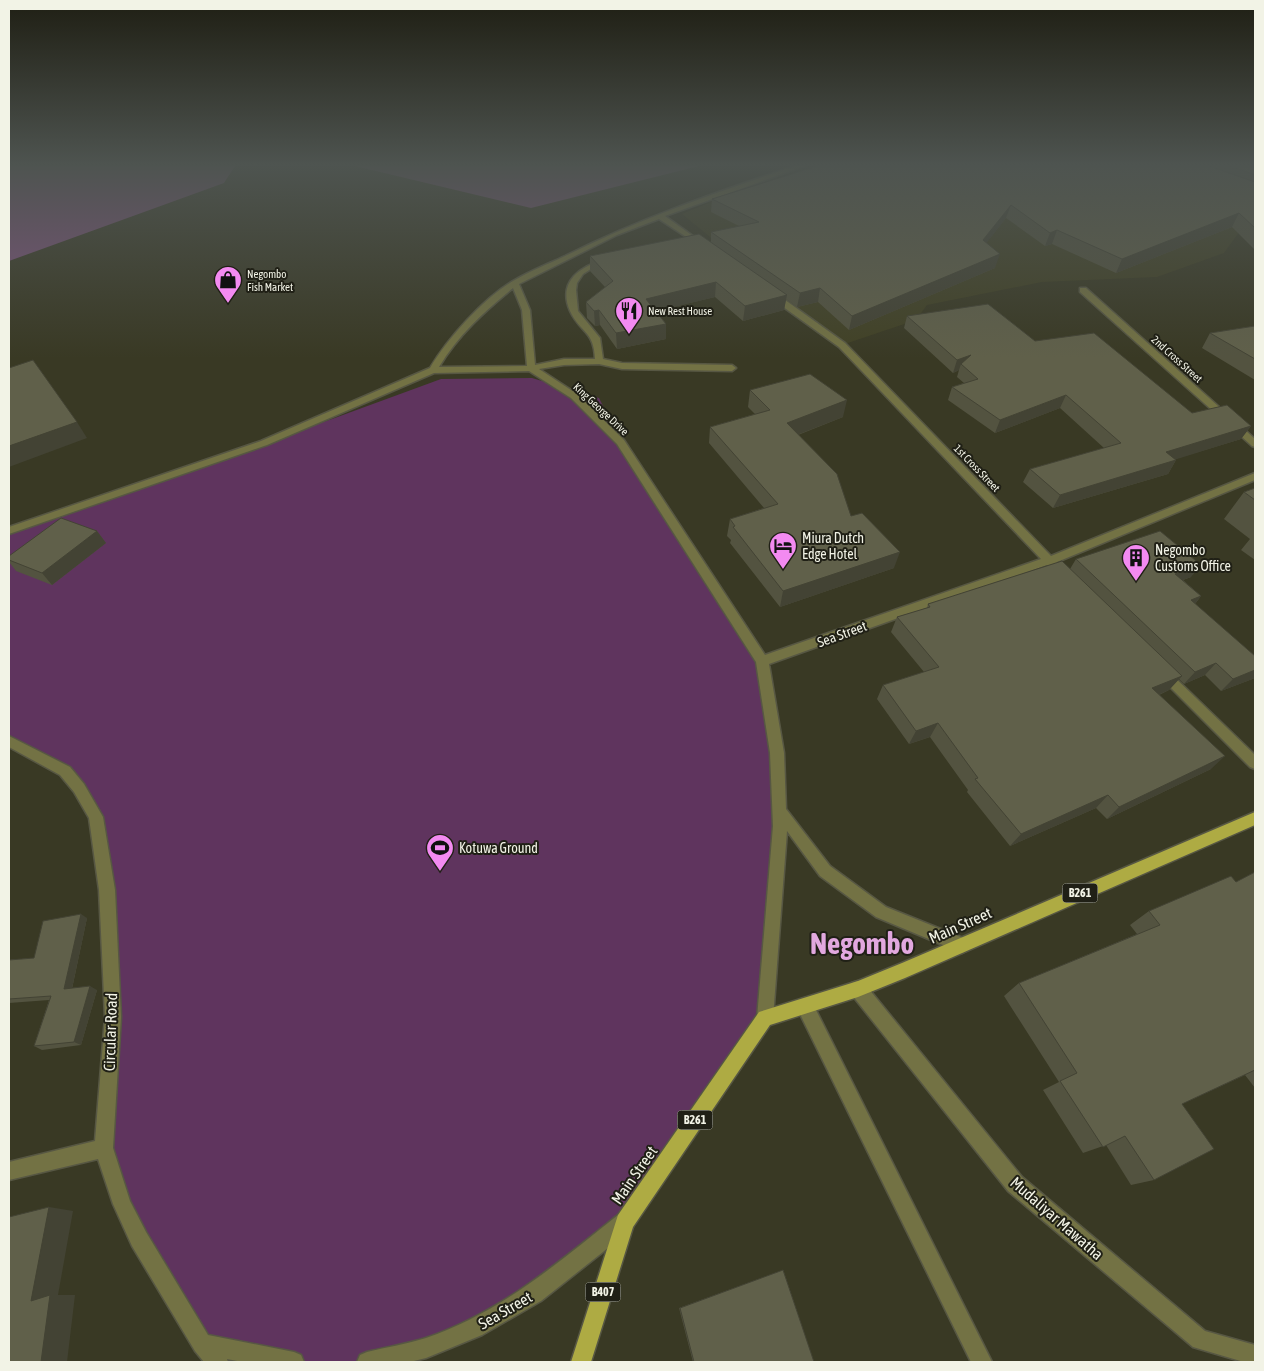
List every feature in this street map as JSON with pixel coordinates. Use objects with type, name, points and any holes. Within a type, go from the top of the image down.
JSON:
[{"type":"main road","name":"Main Street","points":[[625,1222],[765,1018],[858,989],[1255,818]]},
{"type":"main road","name":"B407","points":[[581,1362],[625,1222]]},
{"type":"street","points":[[433,370],[443,353],[476,315],[515,283],[625,230]]},
{"type":"street","points":[[677,230],[714,254]]},
{"type":"street","points":[[599,360],[599,346],[594,333],[574,313],[572,286],[581,270],[616,258]]},
{"type":"street","points":[[515,283],[526,310],[531,368]]},
{"type":"street","name":"1st Cross Street","points":[[762,288],[842,344],[1070,582]]},
{"type":"street","name":"2nd Cross Street","points":[[1083,290],[1255,444]]},
{"type":"street","points":[[9,531],[264,443],[433,370],[531,368],[564,362],[599,360],[622,366],[732,368]]},
{"type":"street","name":"King George Drive","points":[[531,368],[574,396],[621,442],[762,661]]},
{"type":"street","name":"Sea Street","points":[[762,661],[1048,561],[1255,476]]},
{"type":"street","points":[[762,661],[777,753],[780,826],[765,1018]]},
{"type":"street","points":[[1155,666],[1255,763]]},
{"type":"street","name":"Circular Road","points":[[9,742],[65,771],[79,788],[96,817],[107,890],[113,1017],[104,1148],[122,1204],[139,1240],[202,1344],[218,1362]]},
{"type":"street","points":[[779,810],[825,871],[881,912],[962,945]]},
{"type":"street","name":"Mudaliyar Mawatha","points":[[858,989],[1015,1184],[1200,1340],[1255,1356]]},
{"type":"street","points":[[804,1006],[982,1362]]},
{"type":"street","points":[[9,1171],[104,1148]]},
{"type":"street","name":"Sea Street","points":[[368,1362],[426,1348],[475,1328],[534,1294],[625,1222]]},
{"type":"street","points":[[202,1344],[294,1362]]},
{"type":"shaded area","points":[[9,230],[95,230],[9,261]]},
{"type":"shaded area","points":[[702,230],[1241,230],[1224,253],[1157,277],[1042,282],[927,305],[916,320],[842,345]]},
{"type":"shaded area","name":"Kotuwa Ground","points":[[532,378],[599,398],[621,442],[762,661],[777,753],[765,1018],[652,1183],[534,1294],[426,1348],[368,1362],[294,1362],[202,1344],[139,1239],[104,1148],[113,1017],[96,817],[65,771],[9,741],[9,531],[332,419],[441,379]]},
{"type":"building","points":[[721,230],[991,230],[983,240],[1000,254],[852,316],[820,288],[800,293],[711,232]]},
{"type":"building","points":[[1046,230],[1196,230],[1122,259],[1057,230],[1050,233]]},
{"type":"building","points":[[699,234],[787,295],[745,306],[716,282],[646,299],[666,324],[616,333],[599,310],[594,311],[586,302],[613,281],[590,256]]},
{"type":"building","points":[[988,304],[1035,341],[1094,333],[1192,413],[1227,405],[1251,426],[1166,452],[1176,460],[1060,495],[1030,469],[1121,443],[1066,395],[1000,420],[952,387],[978,379],[961,364],[971,355],[957,360],[907,316]]},
{"type":"building","points":[[1255,326],[1255,359],[1210,333]]},
{"type":"building","points":[[33,360],[77,422],[9,446],[9,368]]},
{"type":"building","points":[[810,374],[847,400],[787,423],[837,474],[851,516],[862,513],[900,552],[783,591],[733,527],[735,526],[730,519],[778,504],[710,427],[770,410],[750,390]]},
{"type":"building","points":[[1255,488],[1255,500],[1244,492]]},
{"type":"building","points":[[61,518],[97,531],[42,573],[9,560],[9,556]]},
{"type":"building","points":[[1160,531],[1201,565],[1175,574],[1201,596],[1191,600],[1255,656],[1255,670],[1233,679],[1216,663],[1195,672],[1076,559]]},
{"type":"building","points":[[1062,561],[1182,676],[1152,688],[1225,756],[1119,807],[1108,795],[1021,834],[975,779],[978,778],[938,723],[916,731],[883,685],[939,667],[897,617],[930,607],[928,604]]},
{"type":"building","points":[[1255,872],[1255,1070],[1182,1104],[1214,1149],[1154,1180],[1125,1136],[1103,1147],[1060,1081],[1077,1073],[1019,983],[1160,925],[1149,911],[1231,876],[1236,882]]},
{"type":"building","points":[[81,914],[64,989],[90,986],[74,1042],[34,1046],[51,996],[9,999],[9,960],[34,958],[43,921]]},
{"type":"building","points":[[49,1207],[31,1301],[50,1295],[41,1362],[9,1362],[9,1217]]},
{"type":"building","points":[[783,1270],[814,1362],[694,1362],[680,1308]]},
{"type":"place","name":"Negombo Fish Market","points":[[228,304]]},
{"type":"place","name":"New Rest House","points":[[629,335]]},
{"type":"place","name":"Miura Dutch Edge Hotel","points":[[783,570]]},
{"type":"place","name":"Negombo Customs Office","points":[[1136,582]]},
{"type":"place","name":"Kotuwa Ground","points":[[440,872]]},
{"type":"district","name":"Negombo","points":[[862,943]]}]
